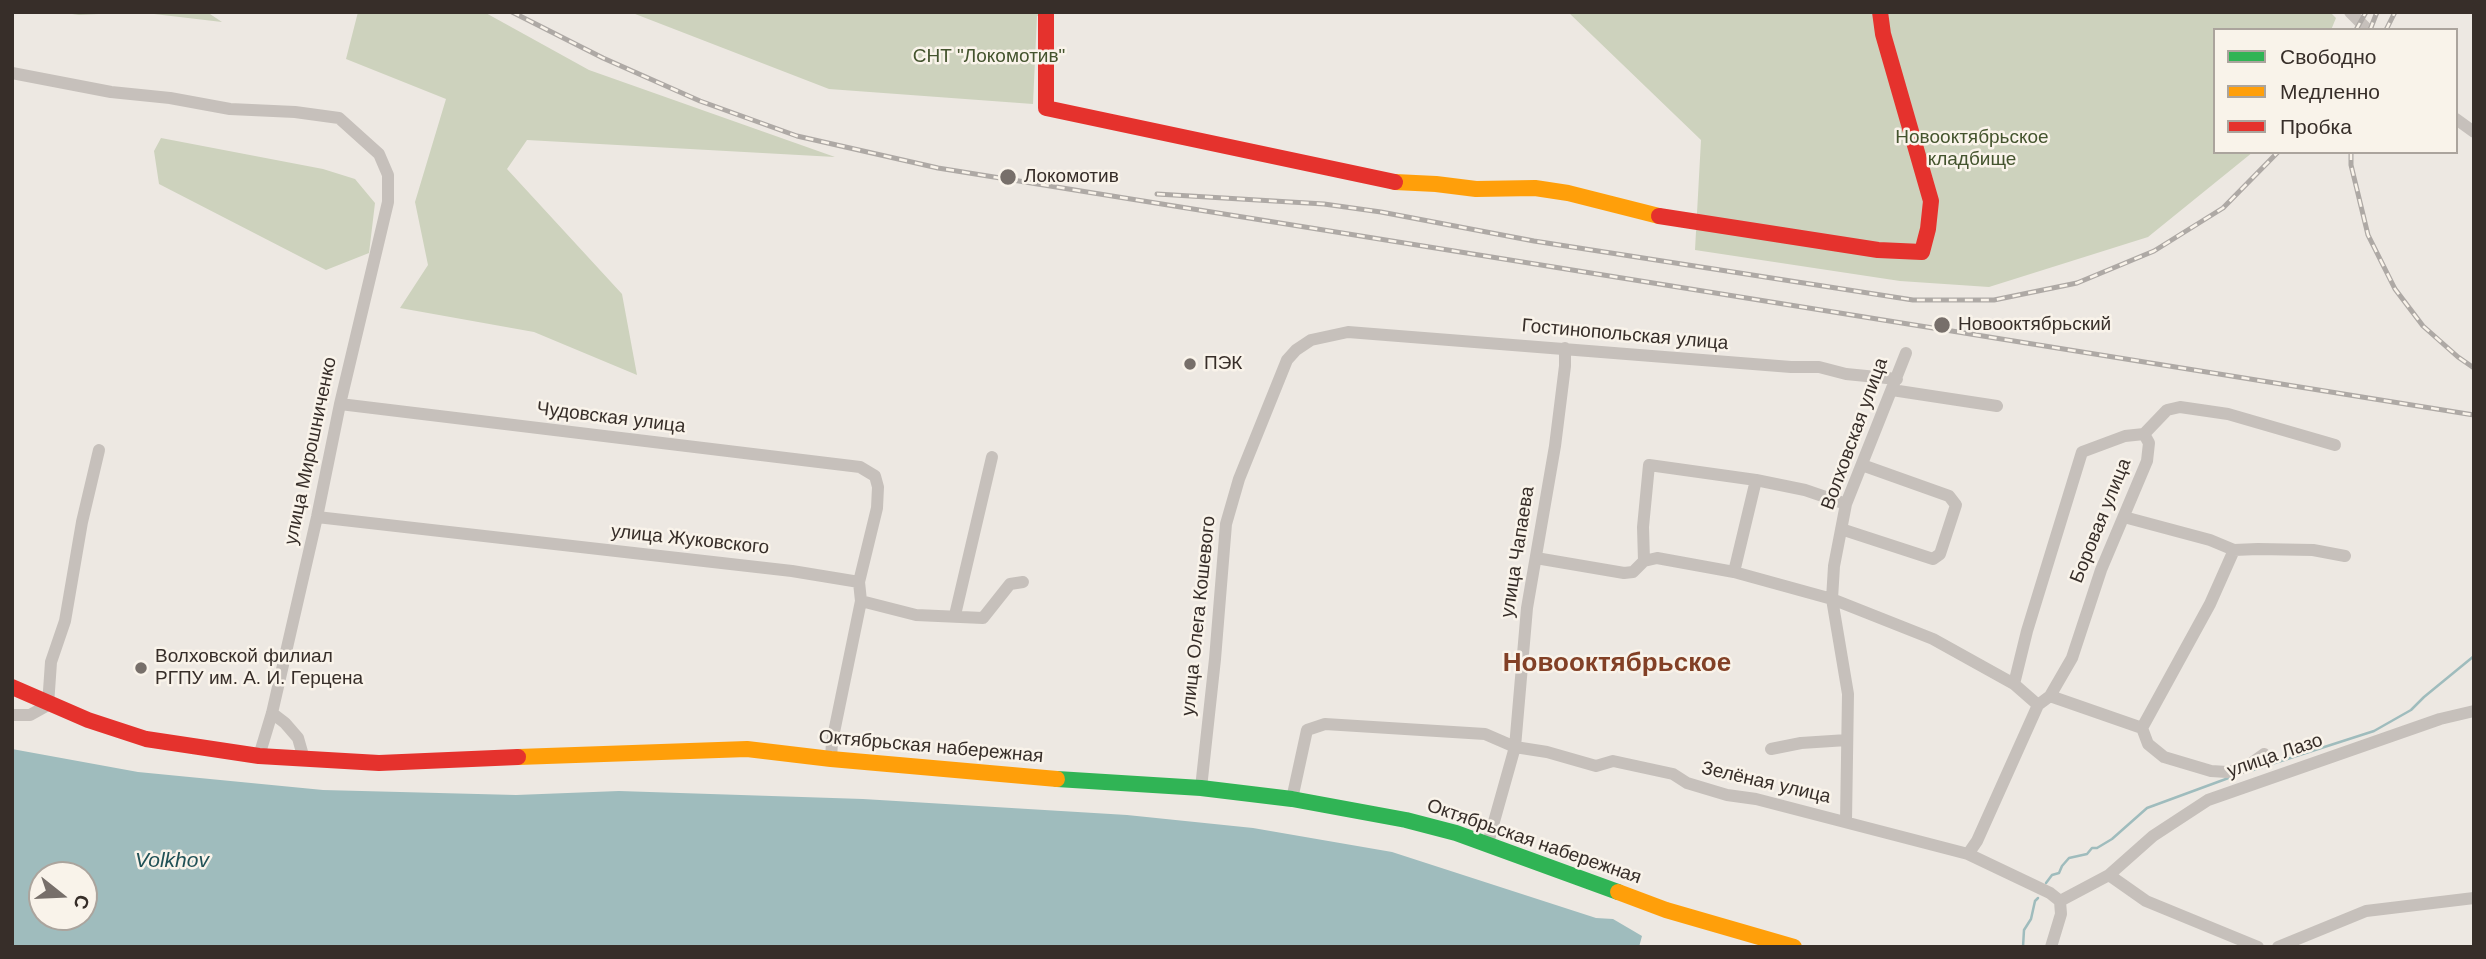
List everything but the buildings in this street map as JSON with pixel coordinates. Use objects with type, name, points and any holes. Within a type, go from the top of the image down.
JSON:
[{"type":"main road","points":[[1046,12],[1046,108],[1402,184],[1568,192],[1661,216],[1878,250],[1922,252],[1931,201],[1883,34],[1880,12]]},
{"type":"main road","name":"Октябрьская набережная","points":[[12,687],[48,705],[146,738],[258,756],[379,763],[709,748],[747,749],[1070,780],[1201,788],[1292,799],[1406,820],[1488,843],[1666,910],[1794,947]]},
{"type":"street","points":[[2350,12],[2366,28]]},
{"type":"street","name":"улица Мирошниченко","points":[[12,73],[111,92],[170,98],[230,109],[295,112],[339,118],[379,154],[388,175],[388,202],[272,713],[258,756]]},
{"type":"street","points":[[2458,121],[2474,132]]},
{"type":"street","name":"Гостинопольская улица","points":[[1348,332],[1791,368],[1819,367],[1997,407]]},
{"type":"street","name":"улица Олега Кошевого","points":[[1201,788],[1215,659],[1224,533],[1239,479],[1287,360],[1311,340],[1348,332]]},
{"type":"street","name":"улица Чапаева","points":[[1488,843],[1515,747],[1527,608],[1555,446],[1565,348]]},
{"type":"street","name":"Волховская улица","points":[[1846,821],[1848,694],[1832,598],[1834,566],[1846,505],[1906,353]]},
{"type":"street","name":"Чудовская улица","points":[[340,404],[860,467],[875,476],[878,487],[877,508],[859,582]]},
{"type":"street","points":[[2144,434],[2167,410],[2180,407],[2228,414],[2335,445]]},
{"type":"street","name":"Боровая улица","points":[[2014,684],[2027,631],[2082,452],[2124,436],[2144,434],[2149,443],[2147,461],[2101,570],[2072,658],[2050,696],[2038,705]]},
{"type":"street","points":[[12,715],[30,715],[48,705],[51,662],[65,621],[82,522],[99,450]]},
{"type":"street","points":[[955,615],[992,457]]},
{"type":"street","points":[[1644,561],[1643,527],[1649,465],[1756,480],[1805,490],[1846,505]]},
{"type":"street","points":[[1841,529],[1933,559],[1940,554],[1956,505],[1950,496],[1862,465]]},
{"type":"street","points":[[1734,572],[1756,480]]},
{"type":"street","name":"улица Жуковского","points":[[317,517],[792,571],[859,582]]},
{"type":"street","points":[[2124,517],[2210,540],[2234,550],[2313,550],[2345,556]]},
{"type":"street","points":[[2234,550],[2210,604],[2142,728],[2148,744],[2164,757],[2211,771],[2227,772],[2246,766],[2264,754]]},
{"type":"street","points":[[1536,558],[1624,573],[1633,572],[1644,561],[1657,558],[1734,572],[1832,598],[1934,639],[2014,684],[2038,705],[1977,841],[1968,854]]},
{"type":"street","points":[[831,759],[832,742],[861,601],[859,582]]},
{"type":"street","points":[[861,601],[916,615],[983,618],[1010,584],[1023,582]]},
{"type":"street","points":[[2050,696],[2142,728]]},
{"type":"street","name":"улица Лазо","points":[[2109,875],[2153,836],[2208,800],[2440,719],[2474,711]]},
{"type":"street","points":[[272,713],[298,738],[304,759]]},
{"type":"street","name":"Зелёная улица","points":[[1292,799],[1307,730],[1325,724],[1485,734],[1515,747],[1547,752],[1595,766],[1613,761],[1673,774],[1686,783],[1727,795],[1756,799],[1846,821],[1968,854],[2050,893],[2060,901]]},
{"type":"street","points":[[1771,749],[1801,743],[1847,740]]},
{"type":"street","points":[[2051,947],[2061,914],[2060,901],[2109,875],[2146,901],[2258,947]]},
{"type":"street","points":[[2278,947],[2366,911],[2474,898]]},
{"type":"green space","points":[[58,12],[137,12],[79,15]]},
{"type":"green space","points":[[137,12],[207,12],[222,22]]},
{"type":"green space","points":[[358,12],[484,12],[589,70],[835,157],[527,140],[507,169],[622,294],[637,375],[534,332],[400,308],[428,265],[415,202],[446,99],[346,59]]},
{"type":"green space","name":"СНТ \"Локомотив\"","points":[[630,12],[1054,12],[1052,15],[1037,16],[1033,104],[829,89]]},
{"type":"green space","name":"Новооктябрьское кладбище","points":[[1568,12],[2330,12],[2336,18],[2332,28],[2213,28],[2213,154],[2251,154],[2148,237],[1989,287],[1900,281],[1695,250],[1701,140]]},
{"type":"green space","points":[[161,138],[323,169],[355,179],[375,203],[369,253],[326,270],[159,184],[154,151]]},
{"type":"water","name":"Volkhov","points":[[12,749],[138,772],[323,790],[516,795],[619,791],[863,799],[1127,815],[1253,828],[1392,852],[1596,918],[1613,919],[1642,936],[1639,947],[12,947]]},
{"type":"waterway","points":[[2250,771],[2374,731],[2411,710],[2474,656]]},
{"type":"waterway","points":[[2046,883],[2052,875],[2059,873],[2069,858],[2087,854],[2092,848],[2112,839],[2147,808],[2234,776]]},
{"type":"waterway","points":[[2023,947],[2024,930],[2038,898]]},
{"type":"railway","points":[[512,12],[603,58],[700,101],[797,136],[938,168],[2474,415]]},
{"type":"railway","points":[[2357,28],[2366,12]]},
{"type":"railway","points":[[2371,28],[2377,12]]},
{"type":"railway","points":[[2387,28],[2395,12]]},
{"type":"railway","points":[[1157,194],[1324,204],[1534,241],[1913,300],[1994,300],[2077,283],[2154,251],[2223,208],[2276,154]]},
{"type":"railway","points":[[2351,154],[2351,165],[2368,235],[2395,289],[2423,326],[2474,368]]},
{"type":"traffic: fast","points":[[1057,779],[1201,788],[1292,799],[1406,820],[1456,833],[1618,892]]},
{"type":"traffic: slow","points":[[1395,182],[1476,189],[1535,188],[1568,193],[1659,216]]},
{"type":"traffic: slow","points":[[518,757],[747,749],[1057,779]]},
{"type":"traffic: slow","points":[[1618,892],[1666,910],[1794,947]]},
{"type":"traffic: jam","points":[[1046,12],[1046,108],[1395,182]]},
{"type":"traffic: jam","points":[[1659,216],[1878,250],[1922,252],[1931,201],[1883,34],[1880,12]]},
{"type":"traffic: jam","points":[[12,687],[88,720],[146,739],[259,756],[379,763],[518,757]]},
{"type":"place","name":"Локомотив","points":[[1008,177]]},
{"type":"place","name":"Новооктябрьский","points":[[1942,325]]},
{"type":"place","name":"ПЭК","points":[[1190,364]]},
{"type":"place","name":"Волховской филиал РГПУ им. А. И. Герцена","points":[[141,668]]},
{"type":"district","name":"Новооктябрьское","points":[[1617,664]]}]
